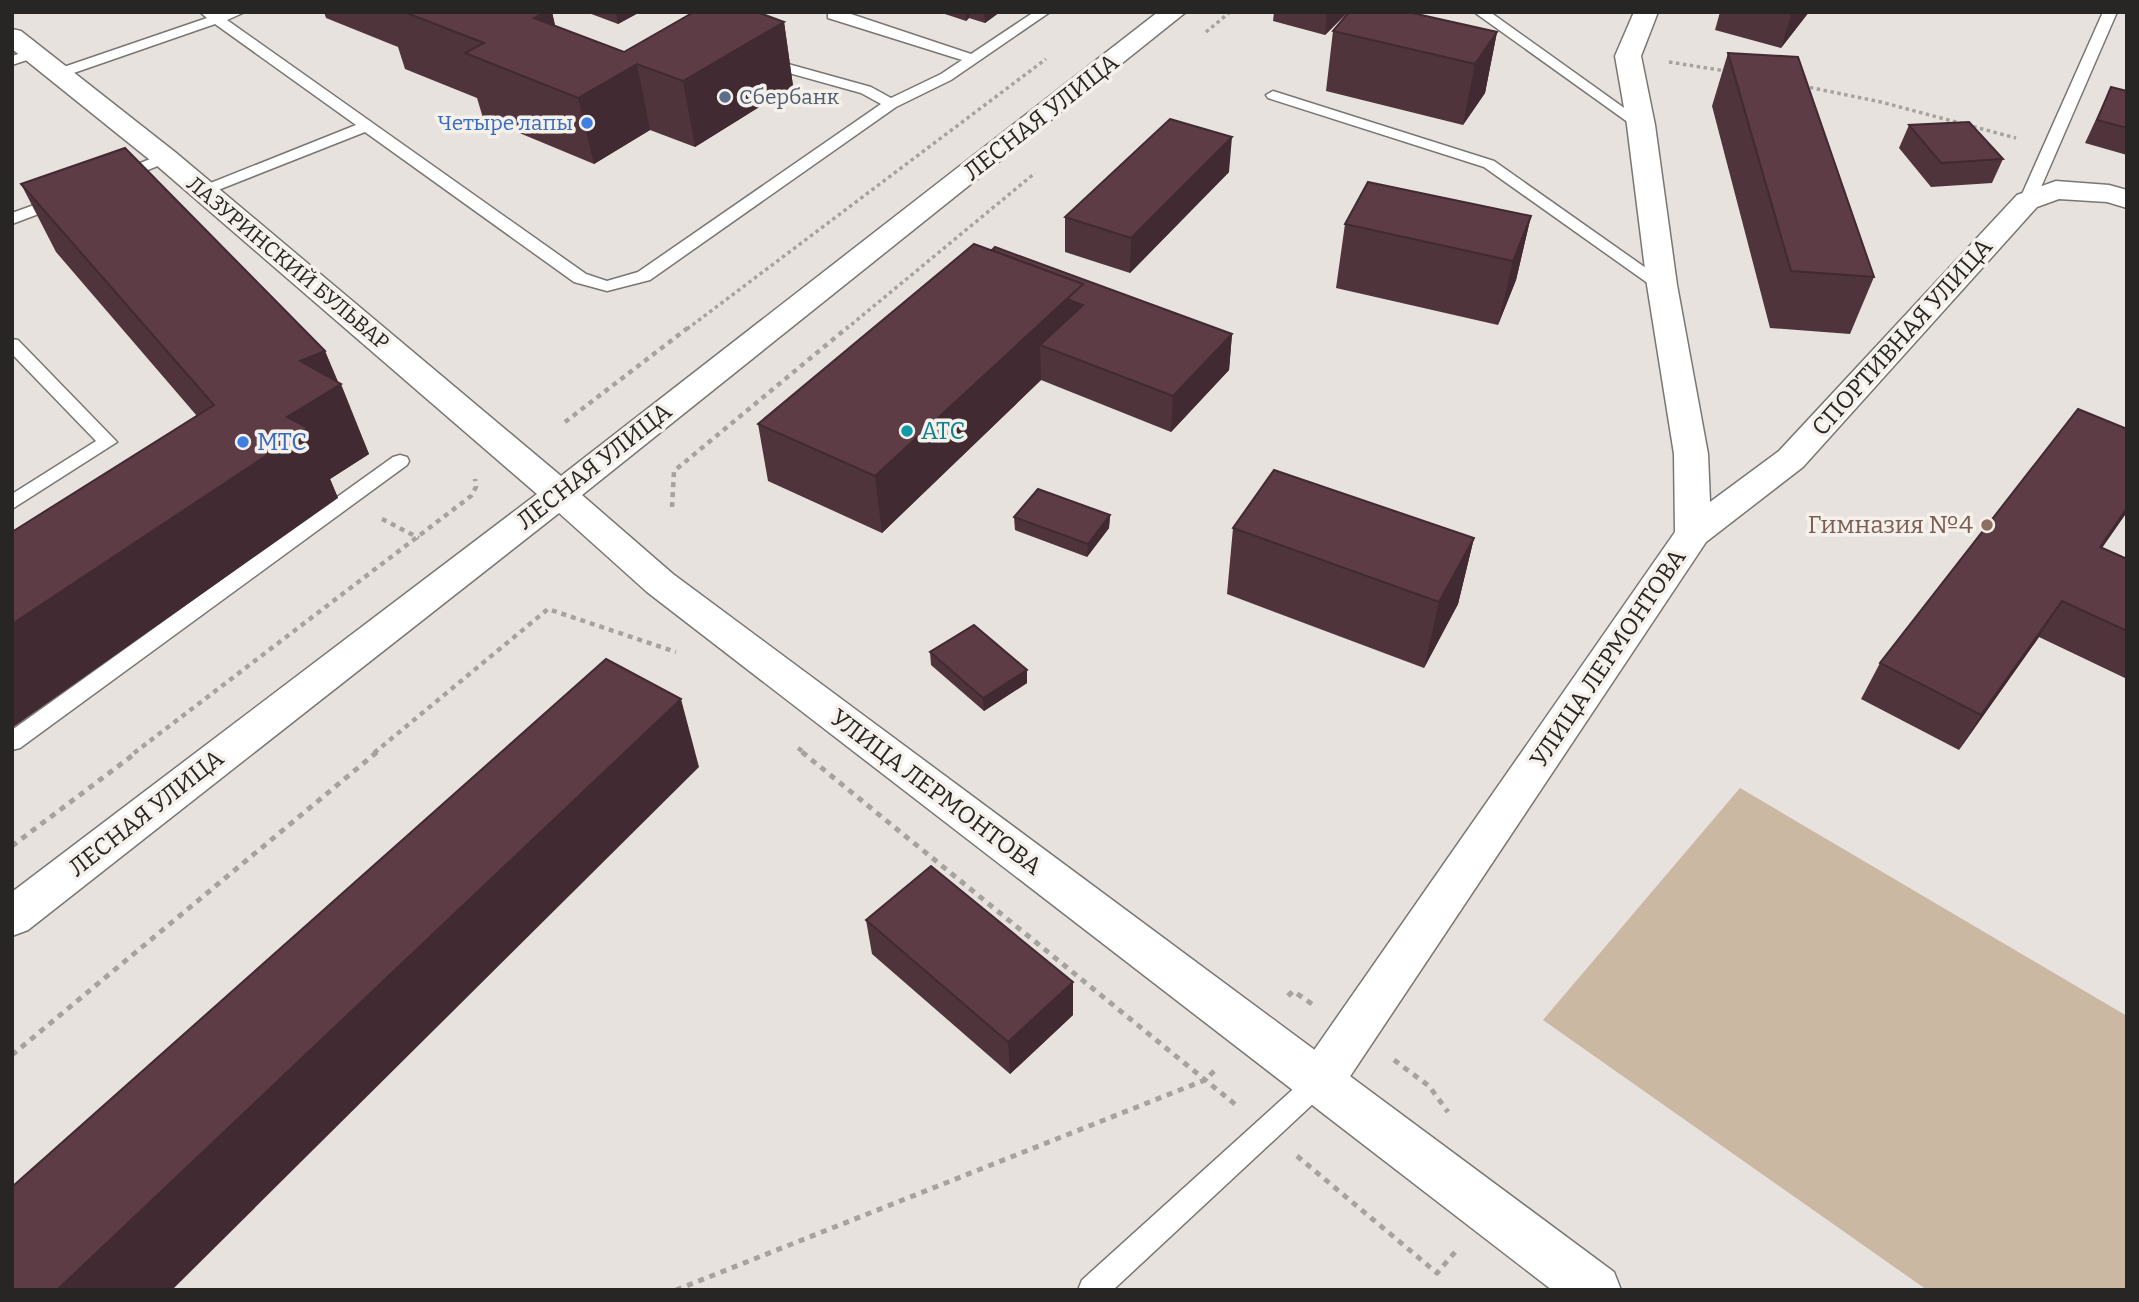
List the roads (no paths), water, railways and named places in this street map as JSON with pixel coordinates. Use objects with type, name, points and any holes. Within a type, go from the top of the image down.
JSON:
[{"type":"street","name":"ЛЕСНАЯ УЛИЦА","points":[[12,917],[559,495],[1174,12]]},
{"type":"street","name":"УЛИЦА ЛЕРМОНТОВА","points":[[1320,1082],[1693,533],[1691,454],[1662,285],[1641,125],[1628,56],[1646,12]]},
{"type":"street","name":"ЛАЗУРИНСКИЙ БУЛЬВАР","points":[[12,36],[23,57],[60,73],[165,158],[559,495]]},
{"type":"street","name":"СПОРТИВНАЯ УЛИЦА","points":[[1693,533],[1791,460],[2027,201],[2056,190],[2109,194],[2127,199]]},
{"type":"street","name":"УЛИЦА ЛЕРМОНТОВА","points":[[559,495],[660,583],[1595,1290]]},
{"type":"lane","points":[[60,73],[212,16],[238,12]]},
{"type":"lane","points":[[838,12],[833,15],[973,59]]},
{"type":"lane","points":[[212,16],[369,125],[580,278],[607,286],[644,276],[891,104],[946,77],[1043,12]]},
{"type":"lane","points":[[1481,12],[1641,125]]},
{"type":"lane","points":[[2027,201],[2110,12]]},
{"type":"lane","points":[[752,58],[866,90],[891,104]]},
{"type":"lane","points":[[1273,95],[1489,164],[1662,285]]},
{"type":"lane","points":[[203,191],[369,125]]},
{"type":"lane","points":[[101,184],[165,158]]},
{"type":"lane","points":[[12,219],[76,194]]},
{"type":"lane","points":[[12,344],[108,442],[12,503]]},
{"type":"lane","points":[[12,742],[400,461]]},
{"type":"lane","points":[[1092,1290],[1320,1082]]},
{"type":"place","name":"Сбербанк","points":[[725,97]]},
{"type":"place","name":"Четыре лапы","points":[[587,123]]},
{"type":"place","name":"АТС","points":[[907,431]]},
{"type":"place","name":"МТС","points":[[243,442]]},
{"type":"place","name":"Гимназия №4","points":[[1987,525]]}]
